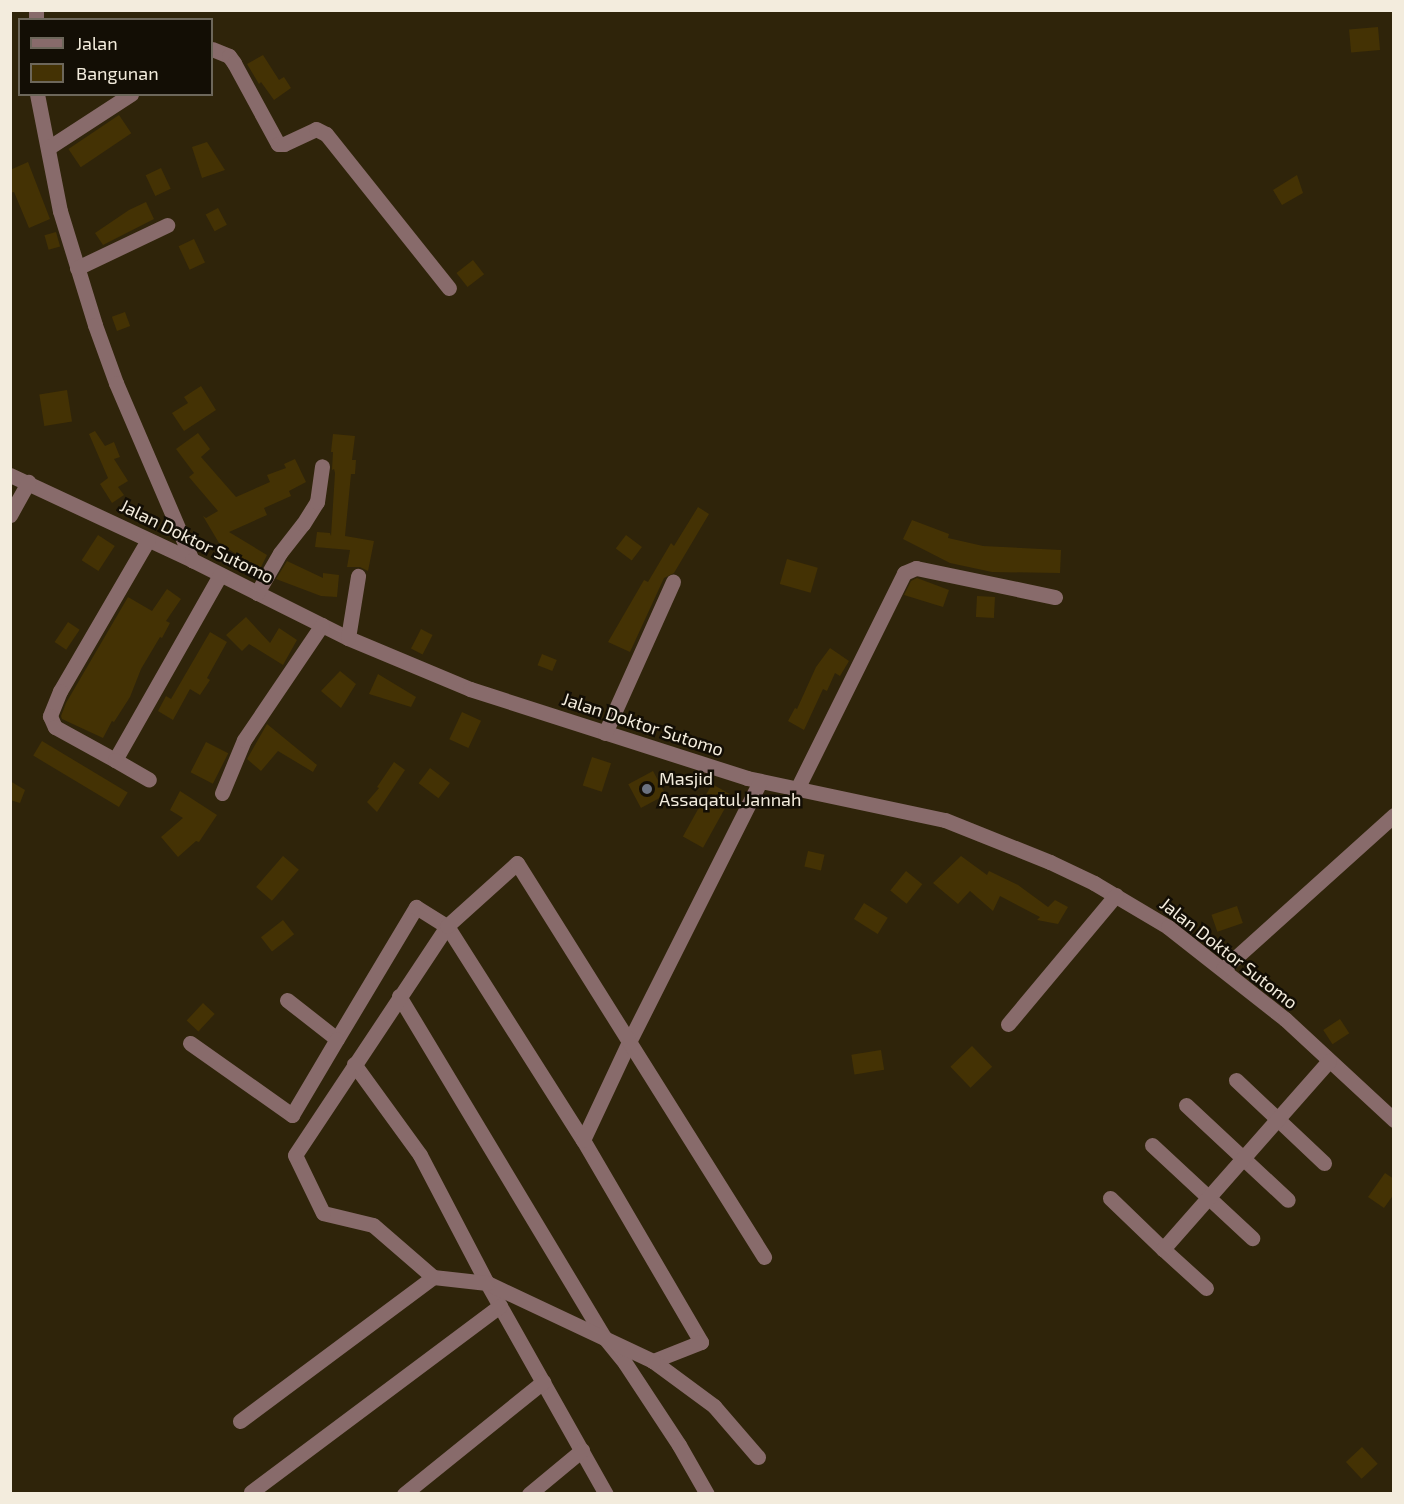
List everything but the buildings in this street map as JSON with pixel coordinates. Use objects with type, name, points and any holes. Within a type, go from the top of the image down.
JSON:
[{"type":"street","points":[[213,49],[229,56],[234,63],[278,144],[284,144],[316,129],[326,134],[449,288]]},
{"type":"street","points":[[37,96],[60,211],[77,268],[116,383],[192,560]]},
{"type":"street","points":[[48,148],[128,96]]},
{"type":"street","points":[[77,268],[167,225]]},
{"type":"street","points":[[256,593],[317,502],[321,488],[322,466]]},
{"type":"street","name":"Jalan Doktor Sutomo","points":[[10,475],[192,560],[348,638],[470,689],[760,781],[798,787],[945,820],[1050,862],[1116,895],[1168,927],[1285,1019],[1394,1120]]},
{"type":"street","points":[[10,515],[28,482]]},
{"type":"street","points":[[148,540],[60,691],[50,716],[56,727],[148,780]]},
{"type":"street","points":[[798,787],[904,573],[916,568],[1055,597]]},
{"type":"street","points":[[115,760],[220,575]]},
{"type":"street","points":[[348,638],[358,576]]},
{"type":"street","points":[[605,733],[673,582]]},
{"type":"street","points":[[222,793],[244,740],[322,625]]},
{"type":"street","points":[[583,1140],[629,1042],[760,781]]},
{"type":"street","points":[[1223,969],[1394,815]]},
{"type":"street","points":[[758,1457],[714,1406],[654,1361],[487,1283],[433,1277],[373,1226],[323,1213],[295,1155],[447,926],[517,864],[764,1257]]},
{"type":"street","points":[[1008,1024],[1116,895]]},
{"type":"street","points":[[190,1043],[292,1115],[416,907],[447,926],[583,1140],[701,1342],[654,1361]]},
{"type":"street","points":[[399,996],[604,1337],[667,1427],[707,1494]]},
{"type":"street","points":[[287,1000],[337,1039]]},
{"type":"street","points":[[1163,1249],[1329,1061]]},
{"type":"street","points":[[354,1064],[420,1155],[487,1283],[606,1494]]},
{"type":"street","points":[[1236,1080],[1324,1163]]},
{"type":"street","points":[[1186,1105],[1288,1200]]},
{"type":"street","points":[[1152,1145],[1252,1238]]},
{"type":"street","points":[[1110,1198],[1206,1288]]},
{"type":"street","points":[[240,1421],[433,1277]]},
{"type":"street","points":[[251,1492],[500,1306]]},
{"type":"street","points":[[404,1494],[543,1383]]},
{"type":"street","points":[[529,1494],[582,1450]]},
{"type":"place","name":"Masjid Assaqatul Jannah","points":[[647,789]]}]
